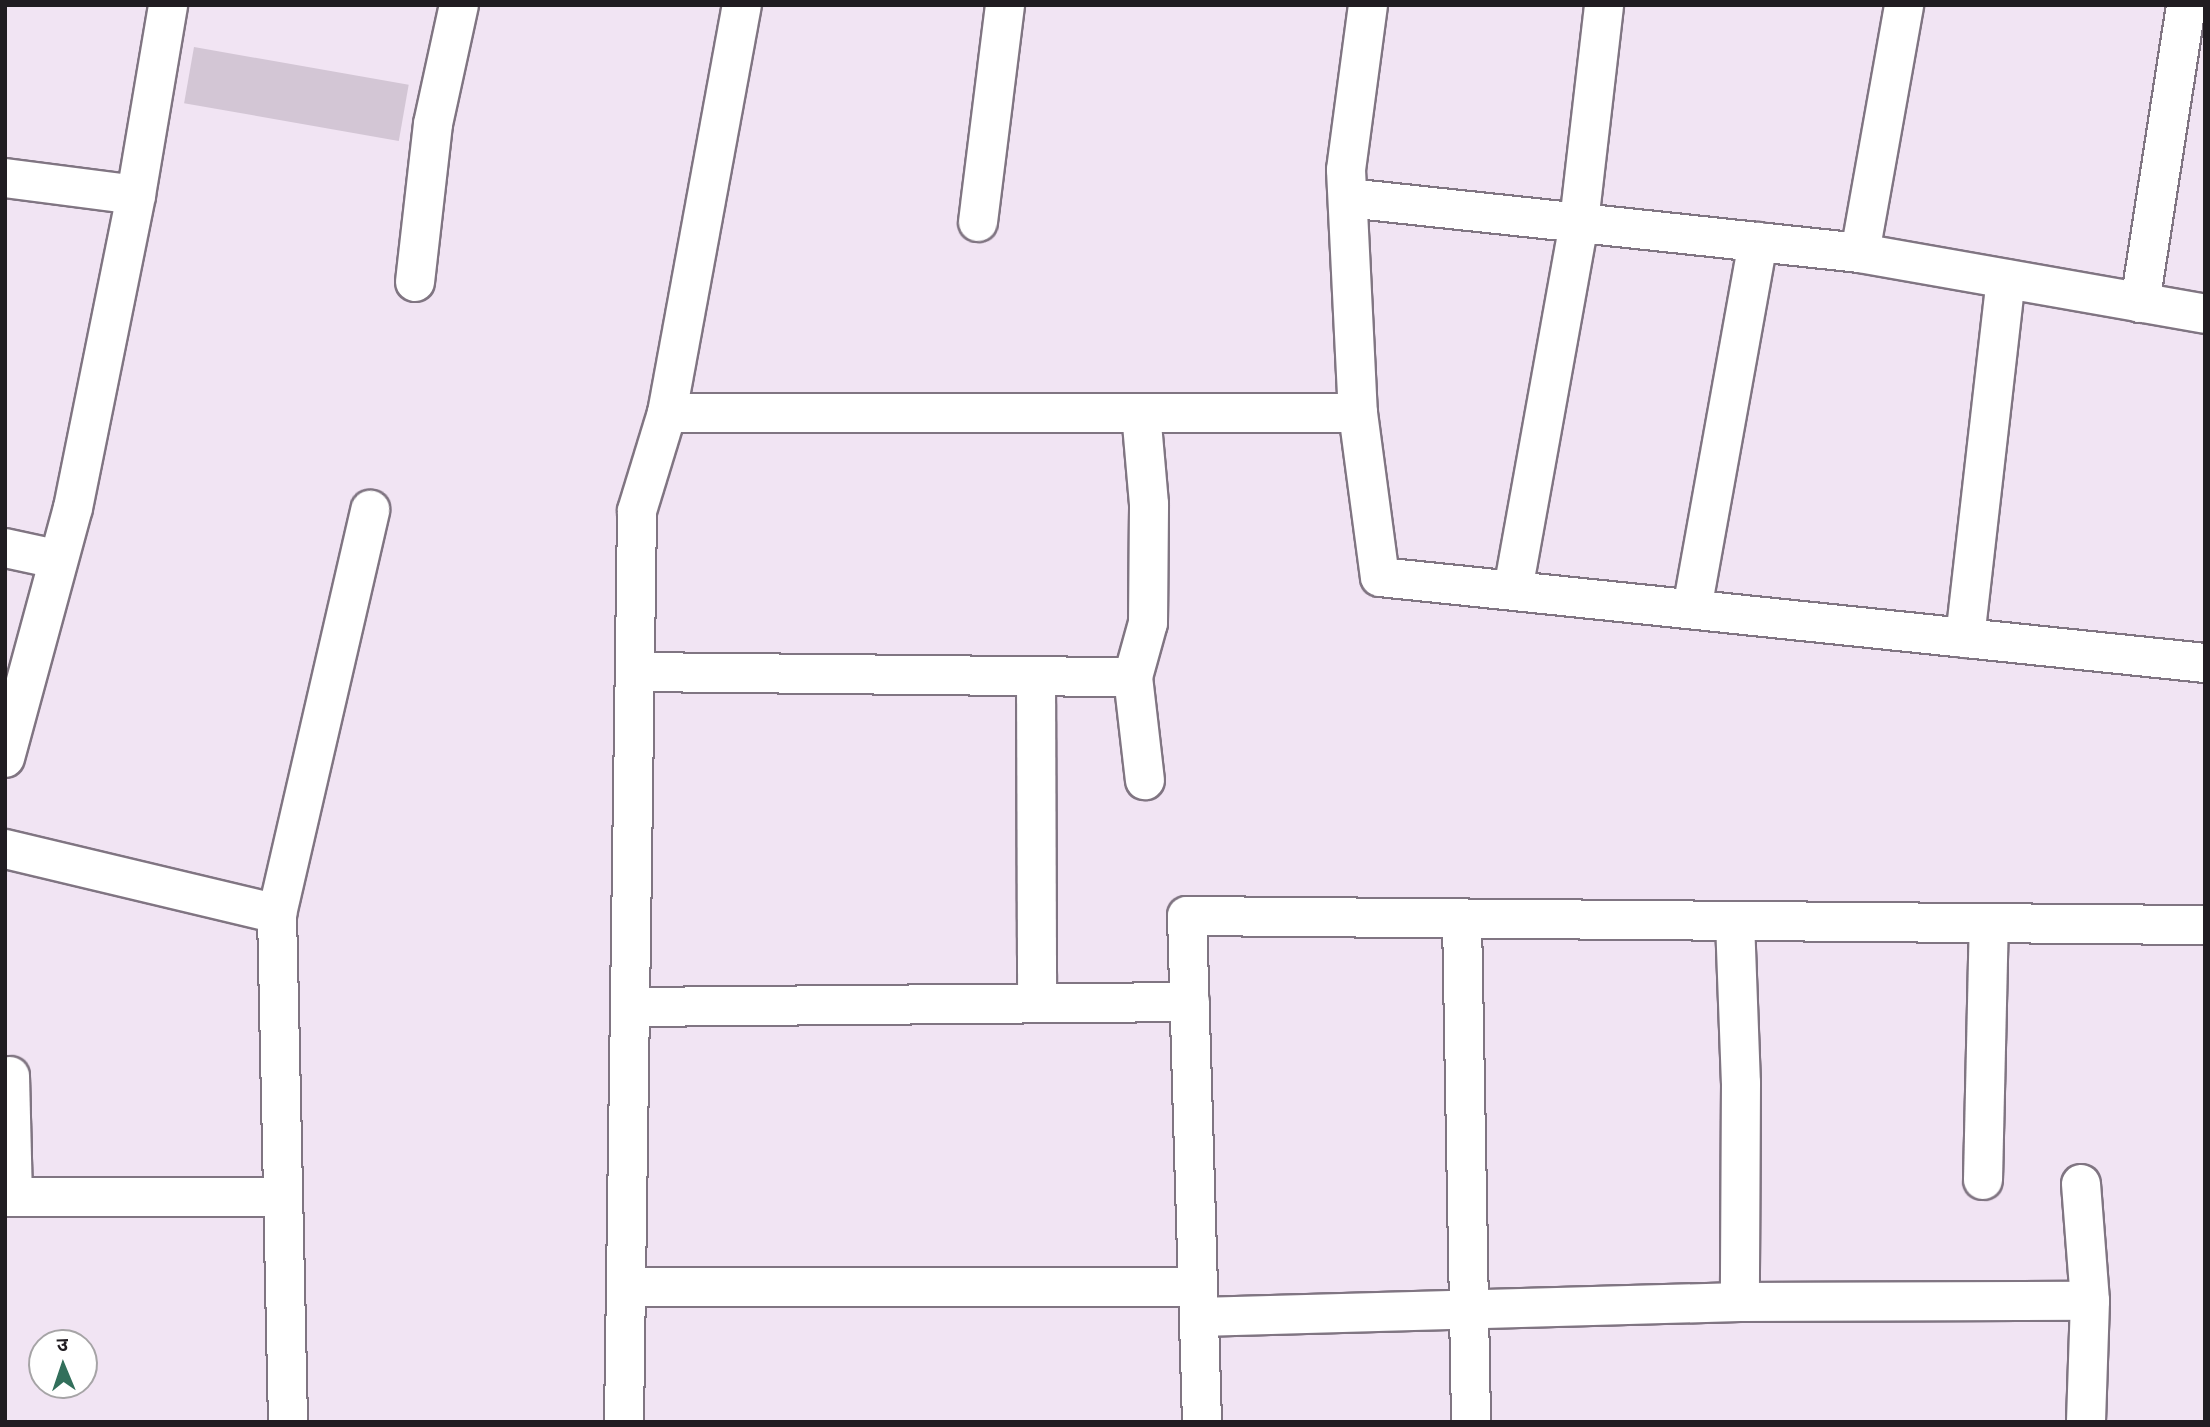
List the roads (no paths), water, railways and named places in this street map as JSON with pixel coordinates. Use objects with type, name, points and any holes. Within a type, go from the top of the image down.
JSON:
[{"type":"street","points":[[5,758],[56,559],[73,508],[136,195],[167,5]]},
{"type":"street","points":[[415,282],[433,124],[459,5]]},
{"type":"street","points":[[624,1422],[637,511],[667,412],[742,5]]},
{"type":"street","points":[[978,222],[1005,5]]},
{"type":"street","points":[[1368,5],[1346,170],[1358,413],[1380,577],[2205,663]]},
{"type":"street","points":[[1513,590],[1579,222],[1604,5]]},
{"type":"street","points":[[1860,253],[1904,5]]},
{"type":"street","points":[[2140,303],[2186,5]]},
{"type":"street","points":[[5,178],[136,195]]},
{"type":"street","points":[[1348,198],[1860,253],[2205,314]]},
{"type":"street","points":[[1692,609],[1758,242]]},
{"type":"street","points":[[1965,638],[2006,279]]},
{"type":"street","points":[[667,412],[1358,413]]},
{"type":"street","points":[[1140,413],[1149,504],[1148,623],[1133,677],[1145,780]]},
{"type":"street","points":[[288,1422],[277,914],[370,510]]},
{"type":"street","points":[[5,548],[56,559]]},
{"type":"street","points":[[635,671],[1133,677]]},
{"type":"street","points":[[1036,676],[1037,1003]]},
{"type":"street","points":[[5,849],[277,914]]},
{"type":"street","points":[[1202,1422],[1187,916],[2205,925]]},
{"type":"street","points":[[1462,919],[1471,1422]]},
{"type":"street","points":[[1735,921],[1741,1083],[1740,1302]]},
{"type":"street","points":[[1983,1180],[1989,923]]},
{"type":"street","points":[[630,1007],[1190,1002]]},
{"type":"street","points":[[10,1076],[9,1197],[283,1197]]},
{"type":"street","points":[[2081,1184],[2090,1301],[2086,1422]]},
{"type":"street","points":[[626,1287],[1469,1308],[1740,1302],[2090,1301]]}]
